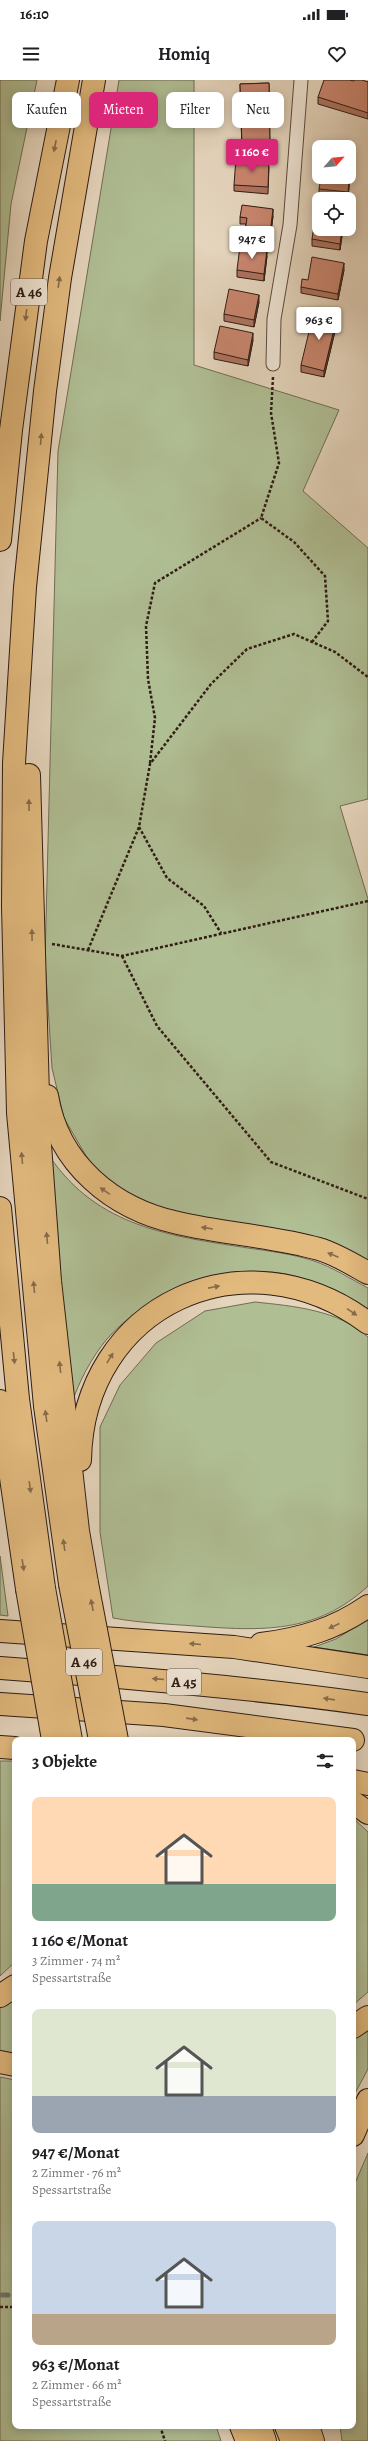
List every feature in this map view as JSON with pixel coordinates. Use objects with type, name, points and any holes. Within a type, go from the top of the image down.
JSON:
[{"type":"highway","name":"A 46","points":[[0,540],[1,510],[36,241],[68,80]]},
{"type":"highway","name":"A 46","points":[[94,80],[60,278],[45,391],[38,478],[25,587],[14,763],[14,906],[18,1113],[45,1406],[79,1583],[100,1737]]},
{"type":"highway","points":[[38,478],[28,766],[38,1131],[50,1281],[78,1531]]},
{"type":"highway","points":[[33,974],[49,1112],[58,1137],[86,1176],[105,1191],[146,1212],[177,1223],[278,1239],[320,1249],[349,1262],[368,1273]]},
{"type":"highway","name":"A 46","points":[[0,1208],[35,1588],[70,1737]]},
{"type":"highway","points":[[117,1737],[79,1583],[78,1531],[80,1441],[87,1405],[100,1375],[117,1347],[144,1319],[174,1301],[209,1287],[240,1282],[276,1283],[310,1291],[340,1304],[368,1323]]},
{"type":"highway","points":[[0,1401],[14,1514]]},
{"type":"highway","points":[[0,1448],[14,1514],[35,1588],[53,1737]]},
{"type":"highway","points":[[234,1647],[286,1641],[318,1633],[351,1618],[368,1606]]},
{"type":"highway","points":[[0,1630],[234,1647],[368,1667]]},
{"type":"highway","name":"A 45","points":[[0,1668],[241,1687],[368,1704]]},
{"type":"highway","name":"A 45","points":[[0,1704],[164,1715],[330,1737]]},
{"type":"highway","name":"A 45","points":[[356,1740],[368,1742]]},
{"type":"highway","points":[[0,1747],[12,1748]]},
{"type":"highway","points":[[356,1782],[368,1784]]},
{"type":"highway","points":[[356,1804],[368,1814]]},
{"type":"highway","points":[[0,1996],[12,1988]]},
{"type":"highway","points":[[356,2025],[368,2017]]},
{"type":"highway","points":[[0,2062],[12,2064]]},
{"type":"highway","points":[[356,2128],[368,2100]]},
{"type":"highway","points":[[242,2429],[247,2441]]},
{"type":"highway","points":[[261,2429],[265,2441]]},
{"type":"highway","points":[[287,2429],[292,2441]]},
{"type":"highway","points":[[309,2429],[313,2441]]},
{"type":"highway","points":[[324,2429],[326,2441]]},
{"type":"street","points":[[273,364],[274,319],[290,225],[301,80]]},
{"type":"path","points":[[88,950],[139,827],[150,764],[155,718],[148,679],[146,626],[155,583],[261,518],[279,463],[271,413],[273,364]]},
{"type":"path","points":[[261,518],[294,542],[325,576],[328,621],[312,642]]},
{"type":"path","points":[[150,764],[211,684],[247,649],[294,634],[335,652],[368,677]]},
{"type":"path","points":[[139,827],[167,878],[204,906],[221,933]]},
{"type":"path","points":[[52,944],[122,956],[368,901]]},
{"type":"path","points":[[122,956],[157,1026],[271,1162],[368,1199]]},
{"type":"path","points":[[0,2307],[12,2307]]},
{"type":"path","points":[[161,2429],[165,2441]]},
{"type":"green space","points":[[0,80],[37,80],[34,92],[12,92],[12,128],[27,128],[11,204],[0,321]]},
{"type":"green space","points":[[119,80],[194,80],[194,92],[166,92],[166,128],[194,128],[194,365],[339,410],[303,491],[368,548],[368,799],[340,806],[368,899],[368,1260],[325,1241],[165,1210],[116,1187],[89,1161],[64,1118],[52,1068],[45,960],[58,451],[111,128],[158,128],[158,92],[117,92]]},
{"type":"green space","points":[[50,1157],[69,1181],[90,1199],[113,1213],[138,1224],[191,1239],[289,1255],[321,1264],[368,1288],[368,1311],[331,1289],[288,1274],[274,1272],[240,1273],[198,1282],[177,1289],[158,1299],[140,1310],[122,1324],[107,1339],[96,1354],[82,1379],[71,1405]]},
{"type":"green space","points":[[255,1302],[285,1305],[330,1315],[356,1328],[368,1337],[368,1586],[349,1602],[329,1613],[308,1621],[287,1626],[242,1629],[219,1628],[113,1618],[100,1532],[100,1427],[120,1385],[156,1343],[205,1311]]},
{"type":"green space","points":[[0,1556],[8,1616],[0,1615]]},
{"type":"green space","points":[[368,1619],[368,1655],[314,1647],[336,1639]]},
{"type":"green space","points":[[0,1761],[12,1761],[12,1965],[0,1976]]},
{"type":"green space","points":[[356,1821],[368,1832],[368,1992],[356,2002]]},
{"type":"green space","points":[[12,1998],[12,2053],[0,2051],[0,2005]]},
{"type":"green space","points":[[368,2030],[368,2069],[356,2091],[356,2038]]},
{"type":"green space","points":[[0,2077],[12,2079],[12,2429],[217,2429],[221,2441],[0,2441]]},
{"type":"green space","points":[[368,2153],[368,2441],[342,2441],[340,2429],[356,2429],[356,2181]]},
{"type":"building","points":[[324,80],[362,80],[368,82],[368,113],[318,97]]},
{"type":"building","points":[[269,83],[269,92],[240,92],[240,84]]},
{"type":"building","points":[[241,128],[270,128],[270,145],[242,146]]},
{"type":"building","points":[[236,158],[269,160],[268,187],[234,185]]},
{"type":"building","points":[[320,184],[349,184],[348,192],[319,189]]},
{"type":"building","points":[[242,205],[273,209],[270,234],[245,231],[247,218],[240,217]]},
{"type":"building","points":[[312,236],[341,236],[340,244],[312,239]]},
{"type":"building","points":[[240,246],[267,250],[264,274],[237,270]]},
{"type":"building","points":[[312,257],[344,263],[338,294],[301,287],[302,279],[308,280]]},
{"type":"building","points":[[229,289],[259,295],[254,320],[224,314]]},
{"type":"building","points":[[314,311],[337,317],[324,371],[301,365]]},
{"type":"building","points":[[220,326],[253,333],[248,360],[214,352]]},
{"type":"waterway","points":[[0,2295],[8,2295]]}]
